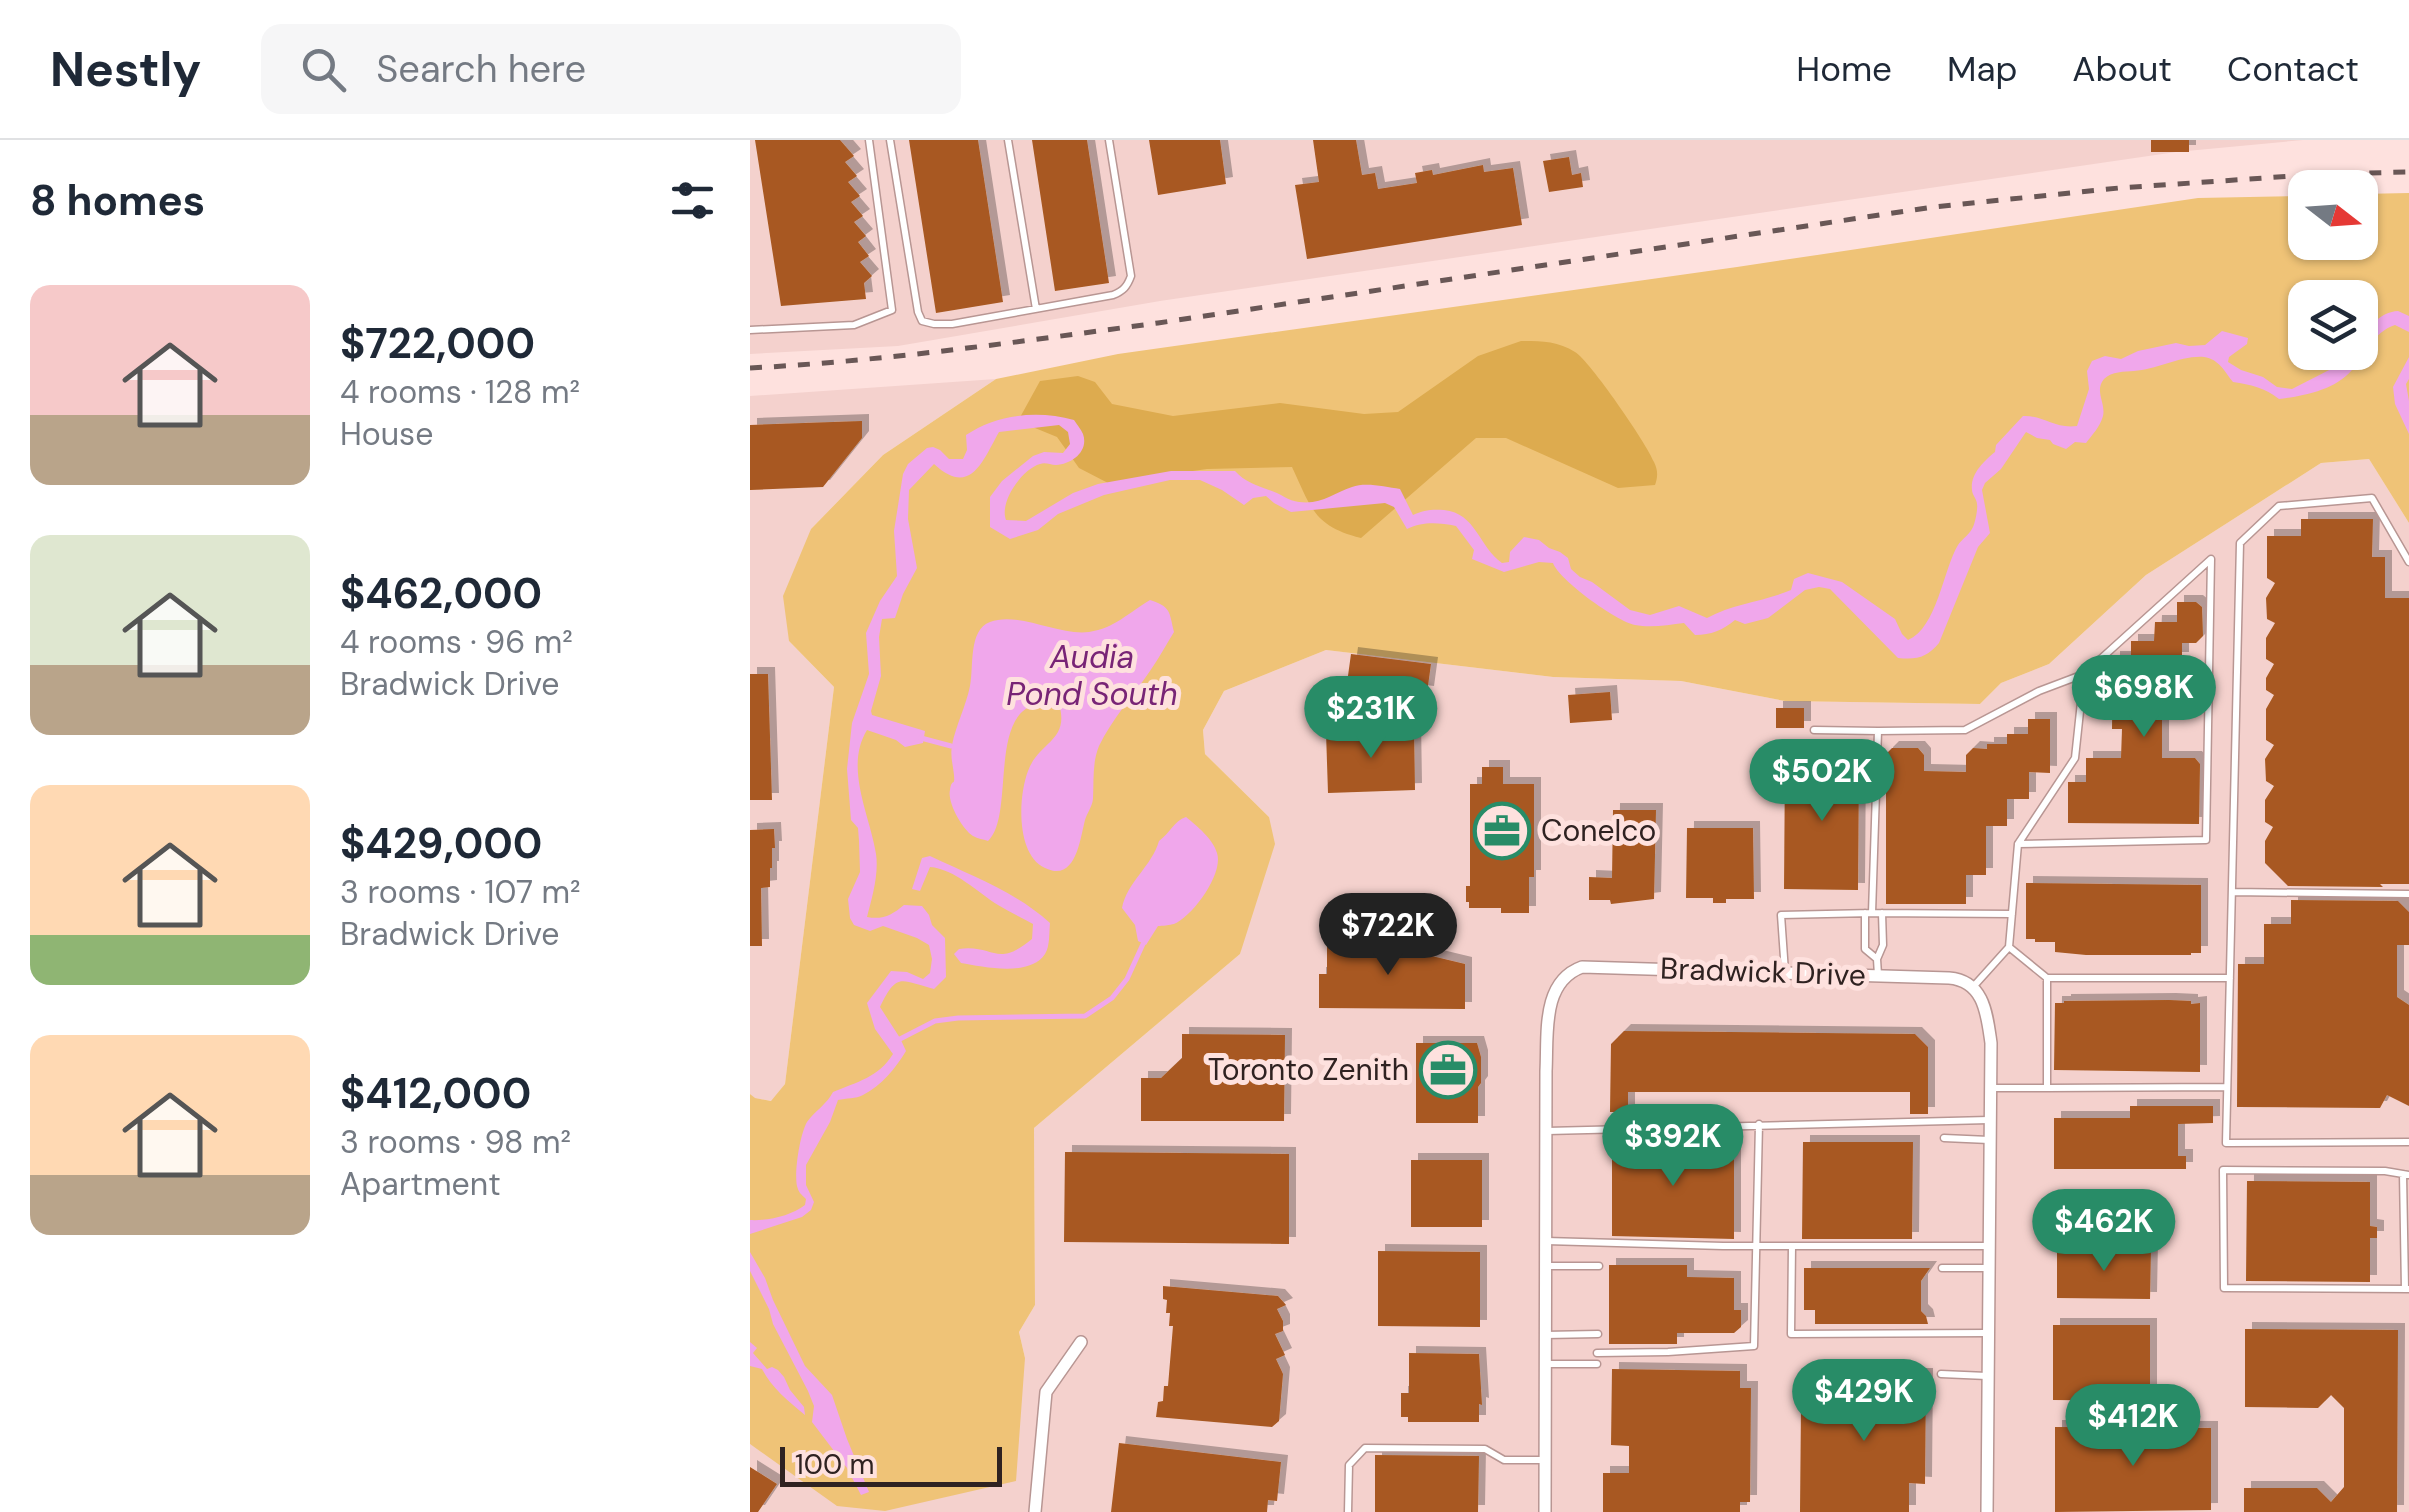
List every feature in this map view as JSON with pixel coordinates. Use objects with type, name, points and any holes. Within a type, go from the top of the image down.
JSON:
[{"type":"street","name":"Bradwick Drive","points":[[1545,1512],[1546,1071],[1553,992],[1568,972],[1588,967],[1958,979],[1972,988]]},
{"type":"street","points":[[1972,988],[1981,996],[1989,1022],[1988,1512]]},
{"type":"street","points":[[1034,1512],[1046,1392],[1081,1342]]},
{"type":"lane","points":[[750,330],[854,325],[892,310],[869,140]]},
{"type":"lane","points":[[890,140],[918,312],[922,321],[934,324],[952,324],[1122,292],[1130,276],[1109,140]]},
{"type":"lane","points":[[1008,140],[1036,309]]},
{"type":"lane","points":[[2409,562],[2372,498],[2279,506],[2240,544],[2226,1143],[2409,1142]]},
{"type":"lane","points":[[1814,730],[1966,730],[2039,691],[2084,674],[2210,559],[2206,840],[2018,844]]},
{"type":"lane","points":[[1972,988],[2009,947],[2018,844],[2075,758],[2084,674]]},
{"type":"lane","points":[[1877,959],[1865,949],[1878,731]]},
{"type":"lane","points":[[2232,892],[2409,894]]},
{"type":"lane","points":[[1878,976],[1882,913]]},
{"type":"lane","points":[[1786,973],[1781,915],[2012,914]]},
{"type":"lane","points":[[2009,947],[2046,978],[2230,978]]},
{"type":"lane","points":[[2046,978],[2047,1088]]},
{"type":"lane","points":[[1991,1088],[2227,1087]]},
{"type":"lane","points":[[1546,1131],[1990,1120]]},
{"type":"lane","points":[[1598,1353],[1754,1346],[1759,1124]]},
{"type":"lane","points":[[1944,1138],[1990,1140]]},
{"type":"lane","points":[[2224,1170],[2385,1171],[2406,1175],[2407,1289],[2224,1288],[2224,1170]]},
{"type":"lane","points":[[1544,1240],[1756,1246],[1990,1246]]},
{"type":"lane","points":[[1792,1246],[1790,1334],[1989,1333]]},
{"type":"lane","points":[[1545,1266],[1599,1266]]},
{"type":"lane","points":[[1942,1268],[1989,1268]]},
{"type":"lane","points":[[1545,1335],[1598,1334]]},
{"type":"lane","points":[[1545,1364],[1598,1364]]},
{"type":"lane","points":[[1941,1374],[1988,1376]]},
{"type":"lane","points":[[1348,1512],[1349,1465],[1365,1448],[1485,1449],[1504,1460],[1545,1460]]},
{"type":"shaded area","points":[[750,140],[2303,140],[2176,152],[1160,301],[898,346],[750,354]]},
{"type":"shaded area","points":[[2409,193],[2409,523],[2369,459],[2321,463],[2146,575],[2049,664],[2001,683],[1980,704],[1785,701],[1681,681],[1553,677],[1326,650],[1224,691],[1203,730],[1205,754],[1269,817],[1275,844],[1240,954],[1034,1128],[1035,1305],[1019,1332],[1025,1358],[1016,1481],[885,1511],[837,1506],[750,1444],[750,1094],[771,1101],[785,1084],[834,687],[789,641],[783,596],[811,529],[883,455],[996,379],[1118,354],[2198,198],[2288,196],[2288,260],[2378,260],[2378,194]]},
{"type":"shaded area","points":[[1521,341],[1569,348],[1593,370],[1649,452],[1657,471],[1655,485],[1618,488],[1506,438],[1476,438],[1361,538],[1323,521],[1292,467],[1207,469],[1108,483],[1079,468],[1057,437],[1018,421],[1040,381],[1078,376],[1095,382],[1112,404],[1173,416],[1280,403],[1364,414],[1398,412],[1478,356]]},
{"type":"shaded area","points":[[996,379],[883,455],[811,529],[789,641],[834,687],[785,1084],[772,1101],[754,1098],[750,1094],[750,396]]},
{"type":"shaded area","points":[[2369,459],[2409,523],[2409,1512],[750,1512],[750,1444],[759,1449],[1025,1358],[1019,1332],[1035,1305],[1034,1128],[1240,954],[1269,817],[1205,754],[1203,730],[1224,691],[1326,650],[1553,677],[1681,681],[1785,701],[1980,704],[2001,683],[2049,664],[2146,575],[2321,463]]},
{"type":"water","points":[[2392,312],[2409,316],[2409,332],[2395,325],[2378,336],[2378,320]]},
{"type":"water","points":[[2222,331],[2248,338],[2247,344],[2228,362],[2277,387],[2292,389],[2329,370],[2351,370],[2337,383],[2319,391],[2279,399],[2263,389],[2233,382],[2214,360],[2187,358],[2114,373],[2104,379],[2100,388],[2103,416],[2086,443],[2075,442],[2066,449],[2026,432],[1982,490],[1990,533],[1978,547],[1939,643],[1926,654],[1911,658],[1898,658],[1830,589],[1819,587],[1805,590],[1768,618],[1745,624],[1735,620],[1706,634],[1695,635],[1684,623],[1635,625],[1589,599],[1553,563],[1539,562],[1504,572],[1472,559],[1474,550],[1456,526],[1432,523],[1407,529],[1394,507],[1385,503],[1291,512],[1266,496],[1253,498],[1244,505],[1200,480],[1170,480],[1104,495],[1058,514],[1038,530],[1010,539],[990,527],[990,497],[1002,481],[1033,456],[1063,453],[1070,444],[1068,432],[1059,425],[999,432],[981,463],[967,476],[947,474],[934,464],[909,490],[908,519],[917,568],[895,618],[882,619],[881,676],[871,711],[872,715],[925,731],[923,743],[905,747],[867,730],[858,760],[858,776],[877,862],[867,917],[887,916],[904,905],[922,906],[945,938],[946,977],[934,989],[906,982],[891,988],[880,1007],[906,1051],[876,1086],[860,1096],[838,1100],[806,1165],[806,1185],[814,1202],[811,1210],[802,1217],[750,1234],[750,1220],[779,1217],[805,1205],[796,1172],[807,1122],[833,1092],[874,1073],[893,1054],[875,1029],[867,1003],[891,971],[923,979],[930,973],[929,945],[883,926],[870,931],[854,925],[850,918],[848,899],[860,872],[858,828],[851,820],[847,769],[852,723],[869,674],[866,633],[897,576],[894,531],[903,474],[908,464],[927,448],[940,450],[949,459],[963,459],[966,435],[991,422],[1018,416],[1060,417],[1074,420],[1084,446],[1068,462],[1042,463],[1026,472],[1009,496],[1006,520],[1026,521],[1073,493],[1098,484],[1171,471],[1235,471],[1251,483],[1299,502],[1321,500],[1357,486],[1382,486],[1400,489],[1413,515],[1440,510],[1463,517],[1502,563],[1509,562],[1510,552],[1524,537],[1539,540],[1568,558],[1571,569],[1580,577],[1630,610],[1650,615],[1679,606],[1707,618],[1791,590],[1794,579],[1808,573],[1842,582],[1895,619],[1908,640],[1926,624],[1958,545],[1973,527],[1977,506],[1972,484],[1979,468],[2023,416],[2077,426],[2089,389],[2087,371],[2092,361],[2105,356],[2121,359],[2176,343],[2205,345]]},
{"type":"water","points":[[2409,357],[2409,434],[2395,404],[2393,387]]},
{"type":"water","name":"Audia Pond South","points":[[1150,600],[1168,611],[1174,632],[1099,746],[1092,802],[1070,864],[1055,871],[1036,861],[1024,838],[1022,824],[1022,795],[1028,771],[1060,728],[1060,708],[1052,704],[1037,704],[1022,712],[1012,727],[996,828],[988,841],[973,836],[964,828],[951,801],[951,757],[970,686],[975,641],[983,626],[1013,619],[1064,631],[1089,632],[1114,624]]},
{"type":"water","points":[[1186,817],[1215,848],[1216,872],[1189,913],[1174,924],[1158,926],[1146,945],[1138,941],[1135,925],[1122,908],[1159,841]]},
{"type":"water","points":[[930,856],[1008,893],[1050,923],[1045,954],[1029,966],[1018,968],[961,963],[954,954],[959,949],[1002,954],[1020,948],[1032,939],[1033,924],[957,876],[939,869],[930,867],[920,891],[912,889],[922,858]]},
{"type":"water","points":[[750,1252],[805,1366],[832,1395],[869,1492],[861,1495],[847,1468],[812,1422],[814,1406],[750,1271]]},
{"type":"water","points":[[750,1342],[757,1348],[753,1353],[767,1369],[772,1367],[784,1377],[805,1415],[775,1388],[762,1369],[750,1366]]},
{"type":"building","points":[[755,140],[840,140],[854,156],[845,162],[857,176],[848,182],[860,196],[851,202],[863,216],[854,222],[866,236],[858,242],[869,256],[860,262],[872,276],[864,283],[866,299],[781,306]]},
{"type":"building","points":[[909,140],[978,140],[1003,302],[936,313]]},
{"type":"building","points":[[1032,140],[1087,140],[1109,283],[1055,291]]},
{"type":"building","points":[[1149,140],[1220,140],[1226,184],[1158,195]]},
{"type":"building","points":[[1313,140],[1356,140],[1362,175],[1375,173],[1378,189],[1417,183],[1415,173],[1432,170],[1433,175],[1483,165],[1484,172],[1513,168],[1522,225],[1307,259],[1295,185],[1319,182]]},
{"type":"building","points":[[2151,140],[2189,140],[2189,152],[2151,152]]},
{"type":"building","points":[[1569,157],[1572,175],[1581,173],[1583,187],[1549,192],[1543,161]]},
{"type":"building","points":[[862,421],[862,438],[823,487],[750,490],[750,425]]},
{"type":"building","points":[[2301,519],[2373,519],[2372,557],[2385,557],[2385,598],[2409,598],[2409,884],[2288,886],[2265,863],[2265,841],[2273,827],[2265,822],[2265,800],[2274,786],[2266,781],[2265,759],[2274,745],[2266,740],[2266,709],[2274,695],[2266,690],[2266,678],[2274,664],[2266,659],[2266,638],[2275,623],[2267,619],[2266,598],[2275,583],[2267,578],[2267,536],[2301,536]]},
{"type":"building","points":[[2177,602],[2196,602],[2202,607],[2203,636],[2196,643],[2182,643],[2182,659],[2162,659],[2162,684],[2182,684],[2182,716],[2162,716],[2162,758],[2195,758],[2200,764],[2199,824],[2068,823],[2068,782],[2086,782],[2086,758],[2121,758],[2122,729],[2112,729],[2113,658],[2131,658],[2131,641],[2154,641],[2155,622],[2177,622]]},
{"type":"building","points":[[1351,654],[1431,664],[1427,693],[1347,683]]},
{"type":"building","points":[[750,674],[768,674],[772,800],[750,800]]},
{"type":"building","points":[[1610,692],[1612,720],[1570,723],[1568,695]]},
{"type":"building","points":[[1776,708],[1804,708],[1804,728],[1776,728]]},
{"type":"building","points":[[2028,719],[2050,719],[2050,773],[2029,772],[2029,799],[2007,799],[2007,826],[1986,826],[1986,875],[1966,875],[1966,904],[1886,904],[1886,754],[1892,748],[1918,748],[1924,755],[1924,771],[1966,772],[1966,755],[1973,748],[2007,744],[2007,734],[2028,734]]},
{"type":"building","points":[[1414,729],[1415,790],[1328,793],[1326,732]]},
{"type":"building","points":[[1785,758],[1859,759],[1858,890],[1784,889]]},
{"type":"building","name":"Conelco","points":[[1482,767],[1503,767],[1503,784],[1534,784],[1534,877],[1529,877],[1529,913],[1469,908],[1466,902],[1466,886],[1470,886],[1470,784],[1482,784]]},
{"type":"building","points":[[1613,810],[1656,810],[1654,899],[1611,904],[1610,900],[1589,900],[1589,877],[1612,878]]},
{"type":"building","points":[[1687,828],[1753,828],[1754,899],[1713,903],[1713,898],[1686,898]]},
{"type":"building","points":[[774,829],[770,887],[761,888],[762,946],[750,946],[750,830]]},
{"type":"building","points":[[2026,883],[2201,885],[2201,953],[2055,952],[2055,942],[2026,939]]},
{"type":"building","points":[[2291,900],[2398,901],[2409,912],[2409,945],[2397,945],[2397,997],[2409,1005],[2409,1106],[2387,1095],[2380,1108],[2237,1107],[2238,964],[2264,964],[2264,924],[2291,924]]},
{"type":"building","points":[[1332,932],[1465,964],[1465,1009],[1319,1008],[1319,974],[1327,974],[1327,936]]},
{"type":"building","points":[[2055,1003],[2200,1003],[2200,1072],[2054,1070]]},
{"type":"building","points":[[1624,1031],[1915,1034],[1928,1047],[1928,1114],[1910,1114],[1910,1092],[1628,1092],[1628,1112],[1610,1112],[1611,1044]]},
{"type":"building","points":[[1182,1034],[1285,1035],[1284,1121],[1141,1121],[1141,1078],[1161,1078],[1182,1058]]},
{"type":"building","name":"Toronto Zenith","points":[[1416,1043],[1477,1043],[1481,1057],[1478,1123],[1416,1123]]},
{"type":"building","points":[[2130,1106],[2213,1106],[2213,1123],[2178,1124],[2178,1156],[2186,1156],[2186,1169],[2054,1169],[2054,1118],[2130,1118]]},
{"type":"building","points":[[1734,1141],[1734,1239],[1612,1236],[1612,1143]]},
{"type":"building","points":[[1803,1142],[1913,1142],[1912,1239],[1802,1239]]},
{"type":"building","points":[[1065,1152],[1289,1154],[1289,1244],[1064,1242]]},
{"type":"building","points":[[1411,1160],[1482,1160],[1482,1227],[1411,1227]]},
{"type":"building","points":[[2247,1181],[2370,1182],[2370,1226],[2377,1227],[2377,1238],[2370,1238],[2370,1282],[2246,1281]]},
{"type":"building","points":[[2057,1249],[2151,1249],[2150,1299],[2057,1298]]},
{"type":"building","points":[[1378,1251],[1480,1252],[1480,1327],[1378,1326]]},
{"type":"building","points":[[1609,1265],[1687,1265],[1687,1277],[1734,1278],[1734,1310],[1741,1310],[1741,1327],[1734,1333],[1677,1333],[1677,1344],[1609,1344]]},
{"type":"building","points":[[1804,1268],[1930,1268],[1921,1281],[1921,1311],[1928,1324],[1815,1324],[1815,1310],[1804,1310]]},
{"type":"building","points":[[1163,1286],[1278,1296],[1286,1305],[1277,1309],[1283,1331],[1275,1334],[1285,1355],[1276,1359],[1283,1374],[1279,1421],[1272,1427],[1156,1417],[1164,1386],[1168,1386],[1173,1326],[1169,1326]]},
{"type":"building","points":[[2053,1325],[2150,1325],[2150,1401],[2053,1400]]},
{"type":"building","points":[[2245,1329],[2398,1330],[2397,1512],[2244,1512],[2244,1488],[2317,1488],[2331,1502],[2344,1487],[2344,1408],[2331,1395],[2318,1408],[2245,1407]]},
{"type":"building","points":[[1409,1353],[1479,1354],[1479,1422],[1408,1422],[1408,1417],[1401,1417],[1401,1393],[1409,1393]]},
{"type":"building","points":[[1612,1369],[1740,1371],[1740,1388],[1751,1388],[1750,1502],[1740,1502],[1740,1512],[1603,1512],[1603,1473],[1629,1473],[1629,1446],[1611,1445]]},
{"type":"building","points":[[1829,1375],[1926,1375],[1925,1484],[1909,1483],[1909,1512],[1800,1512],[1801,1406],[1808,1399],[1829,1400]]},
{"type":"building","points":[[2055,1427],[2211,1428],[2211,1510],[2055,1512]]},
{"type":"building","points":[[1119,1443],[1281,1462],[1277,1501],[1268,1500],[1267,1512],[1111,1512]]},
{"type":"building","points":[[1375,1455],[1479,1456],[1478,1512],[1375,1512]]},
{"type":"building","points":[[750,1467],[777,1484],[758,1512],[750,1512]]},
{"type":"waterway","points":[[921,738],[951,746]]},
{"type":"waterway","points":[[898,1040],[935,1021],[958,1018],[1085,1016],[1112,998],[1127,979],[1143,944]]},
{"type":"railway","points":[[750,368],[903,355],[1158,323],[1933,207],[2119,188],[2409,172]]},
{"type":"place","name":"Conelco","points":[[1502,831]]},
{"type":"place","name":"Toronto Zenith","points":[[1448,1070]]}]
